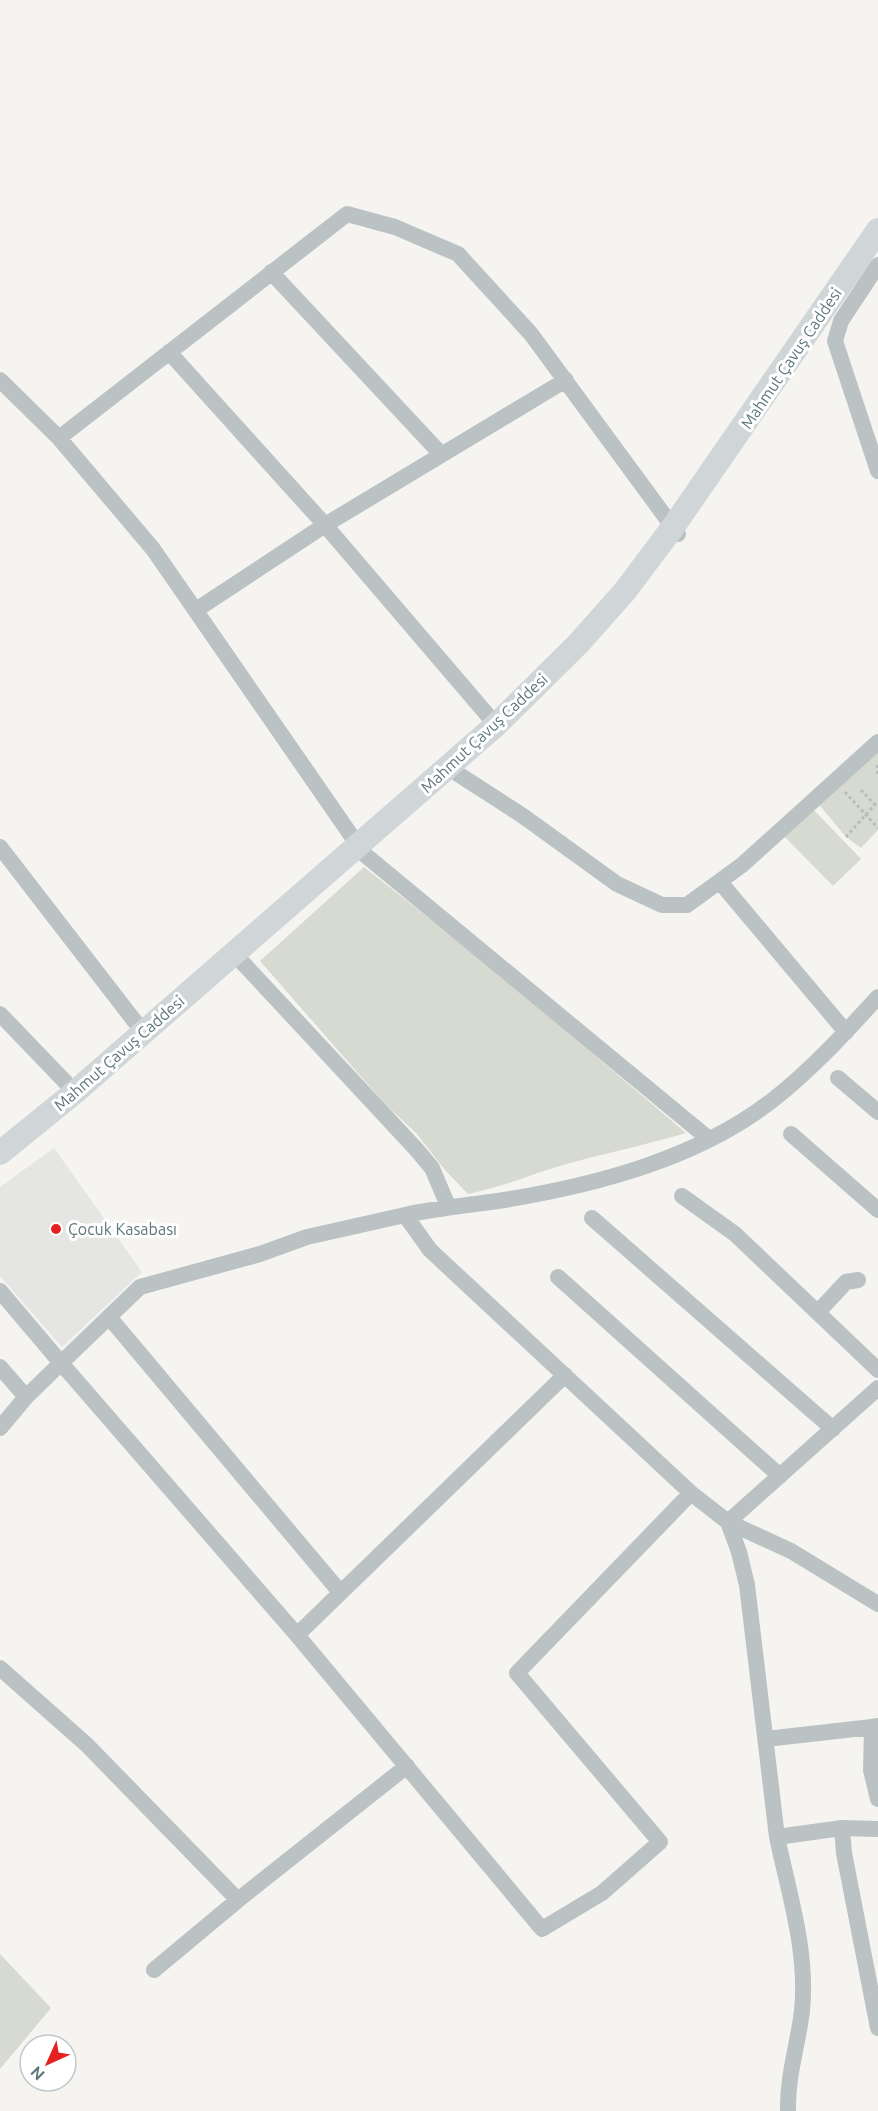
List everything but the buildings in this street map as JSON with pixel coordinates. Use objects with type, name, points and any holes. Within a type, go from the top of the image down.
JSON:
[{"type":"main road","name":"Mahmut Çavuş Caddesi","points":[[0,1153],[361,850],[496,725],[602,618],[677,532],[878,230]]},
{"type":"main road","points":[[0,1165],[242,961],[361,850],[497,741],[593,646],[623,614],[677,532],[828,338],[878,254]]},
{"type":"street","points":[[59,438],[347,214],[395,227],[458,255],[531,334],[677,532]]},
{"type":"street","points":[[878,265],[828,338],[878,471]]},
{"type":"street","points":[[271,272],[440,453]]},
{"type":"street","points":[[169,352],[325,525],[496,725]]},
{"type":"street","points":[[0,380],[59,438],[153,549],[361,850],[709,1139]]},
{"type":"street","points":[[196,610],[440,453],[566,380]]},
{"type":"street","points":[[458,774],[523,816],[617,884],[662,905],[687,905],[720,882],[836,782],[878,742]]},
{"type":"street","points":[[0,846],[143,1032]]},
{"type":"street","points":[[720,882],[846,1032]]},
{"type":"street","points":[[242,961],[432,1168],[448,1206]]},
{"type":"street","points":[[0,1428],[26,1397],[141,1287],[260,1254],[307,1237],[448,1206],[504,1200],[588,1182],[658,1161],[709,1139],[774,1099],[846,1032],[878,997]]},
{"type":"street","points":[[0,1014],[75,1092]]},
{"type":"street","points":[[838,1078],[878,1112]]},
{"type":"street","points":[[791,1134],[878,1210]]},
{"type":"street","points":[[682,1196],[735,1234],[878,1370]]},
{"type":"street","points":[[405,1215],[430,1250],[691,1493],[728,1522],[791,1551],[878,1604]]},
{"type":"street","points":[[592,1218],[833,1429]]},
{"type":"street","points":[[558,1277],[780,1476]]},
{"type":"street","points":[[818,1312],[846,1282],[858,1280]]},
{"type":"street","points":[[0,1291],[297,1635],[542,1929],[602,1893],[660,1842],[517,1673],[691,1493]]},
{"type":"street","points":[[109,1317],[340,1592]]},
{"type":"street","points":[[0,1367],[26,1397]]},
{"type":"street","points":[[297,1635],[565,1375]]},
{"type":"street","points":[[728,1522],[878,1388]]},
{"type":"street","points":[[728,1522],[747,1584],[777,1838],[801,1951],[802,2009],[788,2092],[788,2111]]},
{"type":"street","points":[[0,1668],[87,1745],[238,1900]]},
{"type":"street","points":[[766,1739],[875,1726],[871,1770],[878,1799]]},
{"type":"street","points":[[154,1970],[238,1900],[407,1767]]},
{"type":"street","points":[[777,1838],[842,1828],[878,1829]]},
{"type":"street","points":[[842,1828],[844,1853],[878,2028]]},
{"type":"path","points":[[878,764],[878,775]]},
{"type":"path","points":[[836,782],[878,828]]},
{"type":"path","points":[[846,837],[876,803],[861,790]]},
{"type":"shaded area","points":[[878,743],[878,830],[861,848],[846,837],[816,801]]},
{"type":"shaded area","points":[[810,806],[861,859],[833,886],[781,833]]},
{"type":"shaded area","points":[[364,867],[497,972],[686,1133],[561,1166],[468,1194],[445,1170],[416,1133],[384,1103],[260,961]]},
{"type":"shaded area","name":"Çocuk Kasabası","points":[[54,1148],[142,1272],[62,1347],[0,1276],[0,1187]]},
{"type":"shaded area","points":[[0,1954],[51,2008],[30,2033],[18,2033],[18,2047],[0,2069]]},
{"type":"place","name":"Çocuk Kasabası","points":[[56,1229]]}]
